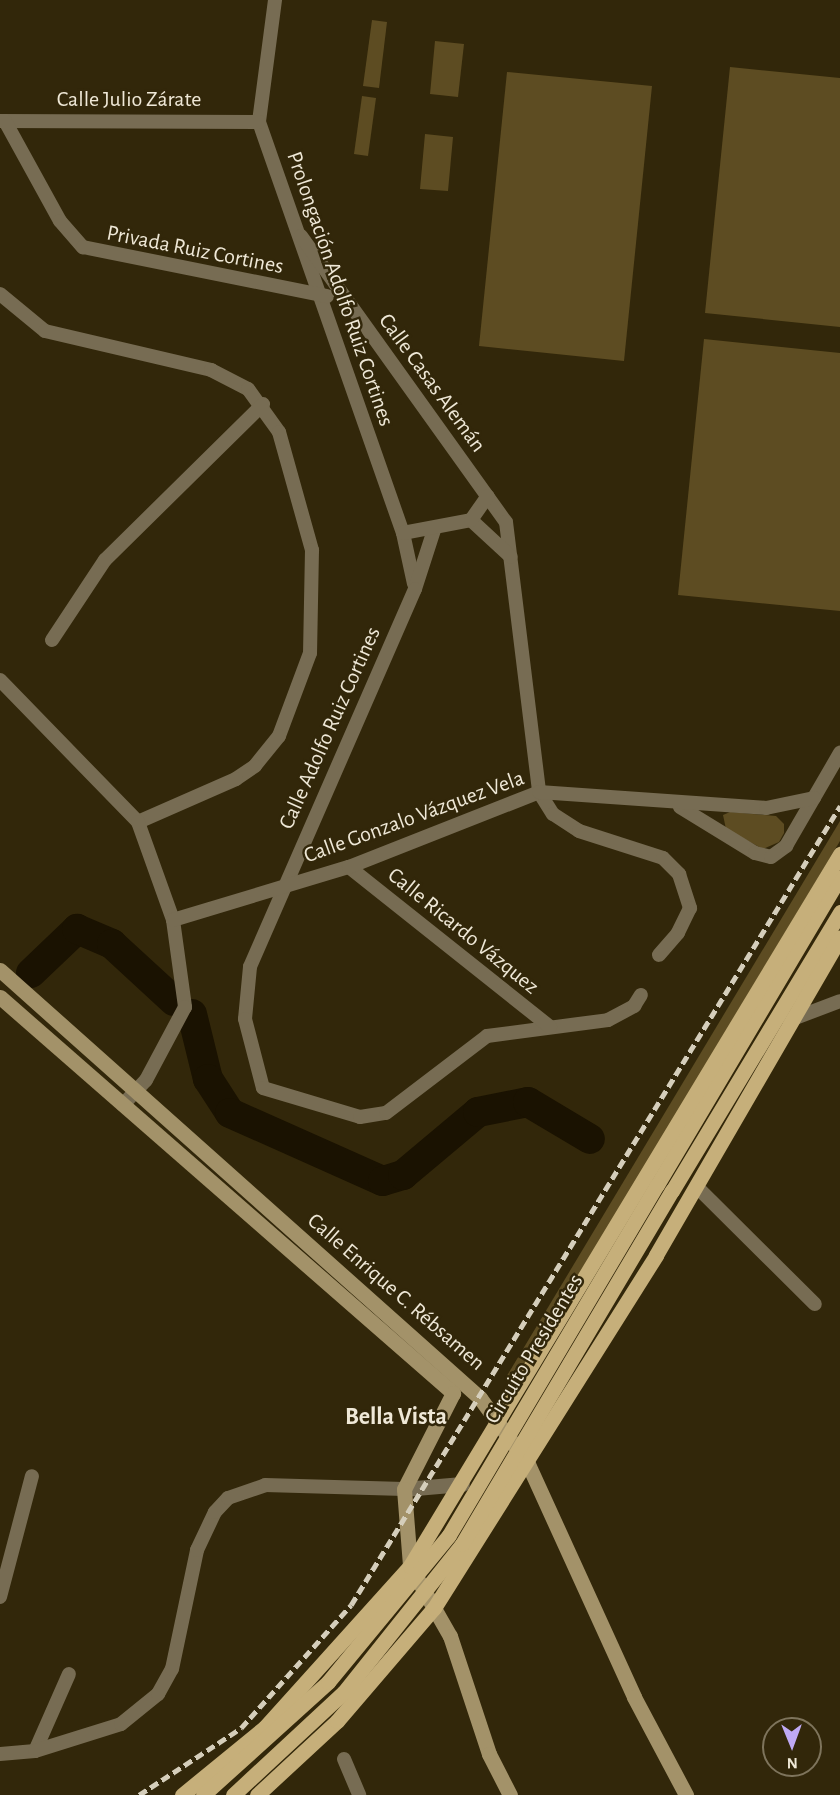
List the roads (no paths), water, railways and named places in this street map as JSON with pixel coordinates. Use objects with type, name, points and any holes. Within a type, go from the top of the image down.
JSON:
[{"type":"main road","points":[[182,1795],[265,1727],[366,1620],[410,1566],[583,1286],[782,941],[840,854]]},
{"type":"main road","name":"Circuito Presidentes","points":[[203,1795],[328,1682],[449,1535],[840,877]]},
{"type":"main road","name":"Circuito Presidentes","points":[[233,1795],[344,1692],[462,1544],[840,912]]},
{"type":"main road","points":[[257,1795],[337,1721],[400,1652],[434,1608],[528,1464],[656,1255],[697,1187],[790,1020],[840,938]]},
{"type":"main road","name":"Calle Enrique C. Rébsamen","points":[[0,970],[135,1093],[472,1389],[528,1464],[634,1697],[686,1795]]},
{"type":"main road","name":"Calle Enrique C. Rébsamen","points":[[0,998],[448,1385],[453,1401],[404,1489]]},
{"type":"main road","points":[[616,1229],[618,1244],[627,1255],[642,1260],[656,1255]]},
{"type":"main road","points":[[583,1286],[597,1281],[611,1284],[620,1296],[621,1311]]},
{"type":"main road","points":[[476,1461],[498,1456],[528,1464]]},
{"type":"main road","points":[[404,1489],[410,1566],[450,1635],[489,1754],[510,1795]]},
{"type":"main road","points":[[366,1620],[386,1613],[401,1618],[406,1634],[400,1652]]},
{"type":"street","name":"Prolongación Adolfo Ruiz Cortines","points":[[275,0],[259,122],[301,236],[403,533],[415,589]]},
{"type":"street","name":"Calle Julio Zárate","points":[[2,121],[259,122]]},
{"type":"street","name":"Privada Ruiz Cortines","points":[[2,121],[60,221],[83,247],[322,297],[341,293]]},
{"type":"street","name":"Calle Casas Alemán","points":[[301,236],[506,522],[539,792]]},
{"type":"street","points":[[0,294],[45,332],[211,370],[234,380],[263,404],[279,432],[312,550],[310,653],[287,720],[255,766],[138,822]]},
{"type":"street","points":[[52,640],[105,560],[263,404]]},
{"type":"street","points":[[403,533],[434,530],[471,520],[488,496]]},
{"type":"street","points":[[471,520],[511,557]]},
{"type":"street","points":[[415,589],[434,530]]},
{"type":"street","name":"Calle Adolfo Ruiz Cortines","points":[[415,589],[250,967],[245,1019],[263,1088],[360,1118],[386,1113],[487,1036],[550,1027]]},
{"type":"street","points":[[0,681],[138,822],[172,920],[185,1007],[135,1093],[123,1105]]},
{"type":"street","points":[[814,798],[840,753]]},
{"type":"street","points":[[539,792],[553,814],[579,831],[663,858],[679,874],[690,908],[678,933],[659,955]]},
{"type":"street","name":"Calle Gonzalo Vázquez Vela","points":[[172,920],[350,867],[539,792],[675,805],[766,808],[814,798]]},
{"type":"street","name":"Calle Gonzalo Vázquez Vela","points":[[675,805],[755,854],[771,856],[786,846],[814,798]]},
{"type":"street","name":"Calle Ricardo Vázquez","points":[[350,867],[550,1027]]},
{"type":"street","points":[[550,1027],[608,1020],[634,1006],[641,995]]},
{"type":"street","points":[[790,1020],[840,1001]]},
{"type":"street","points":[[697,1187],[815,1304]]},
{"type":"street","points":[[0,1597],[32,1476]]},
{"type":"street","points":[[0,1754],[35,1751],[121,1724],[159,1694],[172,1669],[197,1551],[215,1512],[228,1498],[265,1485],[404,1489],[462,1484]]},
{"type":"street","points":[[35,1751],[69,1674]]},
{"type":"street","points":[[344,1759],[359,1795]]},
{"type":"waterway","points":[[31,973],[77,929],[112,944],[174,1001]]},
{"type":"waterway","points":[[192,1014],[208,1079],[230,1113],[383,1181],[403,1175],[478,1112],[528,1102],[590,1139]]},
{"type":"railway","points":[[139,1795],[241,1728],[351,1605],[840,806]]},
{"type":"district","name":"Bella Vista","points":[[396,1418]]}]
